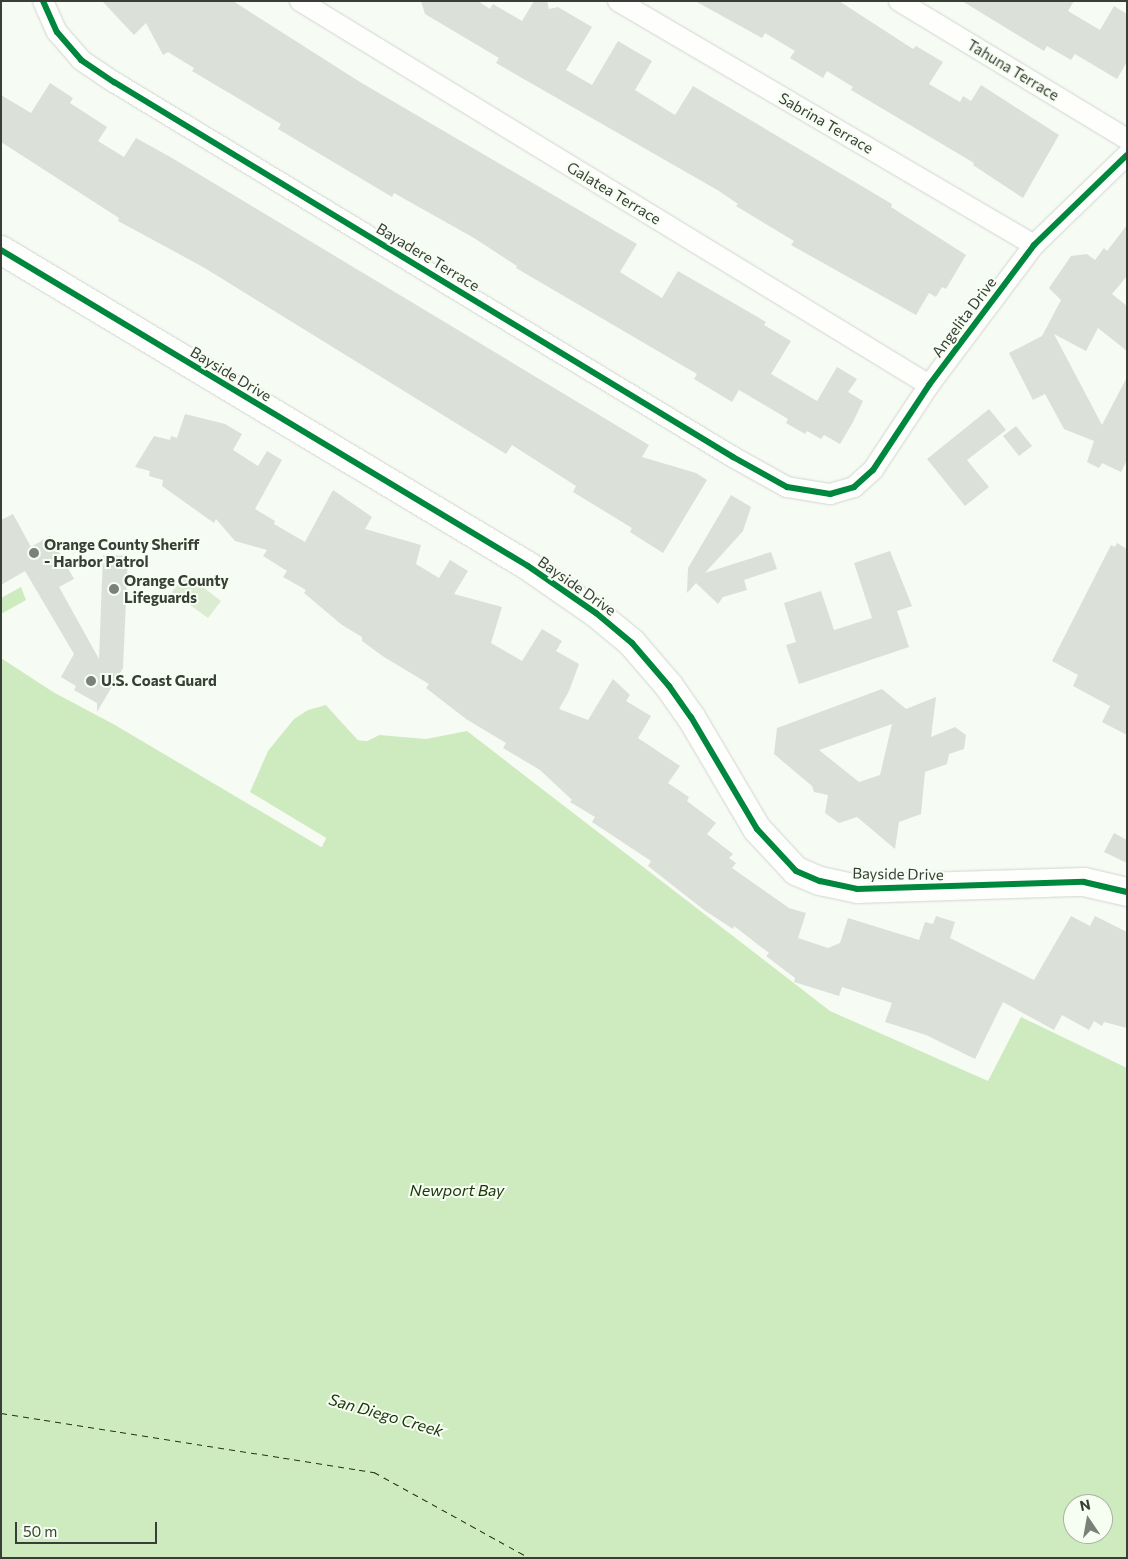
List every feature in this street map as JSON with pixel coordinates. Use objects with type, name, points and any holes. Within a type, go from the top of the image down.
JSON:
[{"type":"main road","name":"Bayside Drive","points":[[1,250],[528,566],[596,613],[632,643],[669,686],[691,716],[757,829],[796,871],[820,881],[857,889],[1084,882],[1127,892]]},
{"type":"street","name":"Bayadere Terrace","points":[[43,1],[57,32],[81,60],[114,82],[733,457],[787,487],[830,494]]},
{"type":"street","name":"Galatea Terrace","points":[[300,1],[929,386]]},
{"type":"street","name":"Sabrina Terrace","points":[[618,1],[1034,245]]},
{"type":"street","name":"Tahuna Terrace","points":[[899,1],[1127,139]]},
{"type":"street","name":"Angelita Drive","points":[[830,494],[854,487],[873,470],[929,386],[1034,245],[1127,155]]},
{"type":"shaded area","points":[[186,574],[221,601],[208,618],[172,592]]},
{"type":"water","points":[[21,587],[26,600],[1,614],[1,598]]},
{"type":"water","name":"Newport Bay","points":[[1,658],[53,692],[115,725],[321,847],[326,838],[250,792],[268,751],[294,719],[308,710],[326,705],[358,740],[367,741],[379,735],[426,739],[467,731],[830,1011],[988,1081],[1021,1017],[1127,1068],[1127,1558],[1,1558]]},
{"type":"pier","points":[[324,703],[359,738],[379,735],[367,741],[358,740]]},
{"type":"pier","points":[[220,784],[321,843],[323,839],[248,791],[326,838],[322,847]]},
{"type":"building","points":[[102,1],[233,1],[360,82],[637,244],[620,272],[662,298],[678,271],[766,322],[764,325],[791,341],[771,374],[817,401],[837,367],[857,379],[848,392],[863,401],[853,422],[840,444],[824,435],[821,439],[807,431],[805,434],[786,423],[788,419],[739,390],[732,402],[694,379],[697,374],[516,268],[517,266],[474,238],[394,193],[392,197],[278,129],[281,124],[192,71],[194,68],[168,52],[163,55],[146,23],[134,35]]},
{"type":"building","points":[[421,1],[478,1],[490,9],[493,4],[522,21],[534,1],[547,1],[549,9],[558,7],[592,27],[566,70],[592,85],[618,41],[652,61],[635,90],[675,115],[693,86],[892,204],[891,207],[966,255],[946,289],[942,287],[936,297],[929,293],[916,315],[791,245],[794,241],[736,206],[738,204],[719,191],[496,63],[499,58],[425,14]]},
{"type":"building","points":[[695,1],[839,1],[913,49],[916,46],[943,62],[929,84],[960,102],[963,96],[971,101],[981,85],[1059,135],[1023,198],[973,165],[974,163],[851,90],[853,87],[827,71],[823,78],[790,58],[795,51],[765,33],[762,38]]},
{"type":"building","points":[[962,1],[1074,1],[1068,11],[1100,30],[1114,6],[1127,14],[1127,62],[1117,79],[1075,54],[1071,60],[1047,46],[1044,51]]},
{"type":"building","points":[[50,83],[73,98],[70,103],[107,127],[98,141],[124,157],[136,138],[649,445],[642,457],[696,473],[707,480],[663,553],[630,532],[632,528],[573,492],[576,486],[512,445],[506,454],[203,267],[118,221],[119,218],[1,142],[1,95],[31,113]]},
{"type":"building","points":[[1127,225],[1127,276],[1112,294],[1127,306],[1127,351],[1098,328],[1086,351],[1054,334],[1102,425],[1127,377],[1127,460],[1121,472],[1102,463],[1099,468],[1087,462],[1094,441],[1064,429],[1045,394],[1033,400],[1009,353],[1042,336],[1061,300],[1049,288],[1071,256],[1087,254],[1095,260],[1104,248],[1107,251]]},
{"type":"building","points":[[989,409],[1006,430],[967,460],[989,487],[965,506],[927,459]]},
{"type":"building","points":[[185,414],[225,424],[242,434],[233,450],[258,466],[267,451],[282,460],[255,509],[275,521],[274,524],[305,542],[333,490],[372,517],[365,529],[421,545],[416,564],[439,578],[450,560],[468,571],[454,594],[502,607],[491,643],[522,661],[542,629],[562,641],[556,651],[579,664],[569,691],[559,709],[588,720],[613,679],[630,695],[626,701],[651,716],[638,738],[680,766],[668,783],[689,797],[687,801],[716,823],[707,834],[733,854],[729,858],[736,863],[732,868],[789,908],[806,913],[798,938],[828,948],[840,943],[848,918],[919,940],[925,922],[933,924],[936,916],[955,922],[950,938],[1034,980],[1071,916],[1090,926],[1095,916],[1127,932],[1127,1028],[1104,1022],[1102,1026],[1094,1021],[1089,1030],[1062,1015],[1054,1030],[1003,1002],[975,1059],[926,1035],[885,1022],[892,1003],[842,987],[839,996],[794,982],[795,978],[766,956],[769,953],[734,926],[733,929],[704,910],[648,866],[651,861],[592,822],[595,817],[570,802],[572,800],[540,770],[503,748],[506,743],[466,719],[426,688],[429,684],[384,657],[362,641],[362,637],[342,625],[304,593],[306,590],[283,577],[287,571],[263,556],[267,550],[235,541],[216,519],[214,523],[162,486],[163,480],[149,476],[150,471],[135,467],[154,436],[170,440],[171,436],[177,438]]},
{"type":"building","points":[[1016,426],[1032,446],[1019,456],[1003,436]]},
{"type":"building","points":[[731,495],[751,507],[743,531],[705,573],[771,552],[777,569],[744,580],[747,590],[723,597],[718,604],[696,583],[687,593],[688,568]]},
{"type":"building","points":[[13,514],[31,547],[50,536],[74,579],[59,587],[99,659],[103,555],[128,556],[123,668],[97,712],[97,703],[74,690],[76,686],[61,677],[74,654],[25,571],[1,585],[1,520]]},
{"type":"building","points":[[1117,543],[1127,549],[1127,735],[1102,722],[1110,706],[1073,686],[1078,675],[1052,661],[1111,545],[1115,547]]},
{"type":"building","points":[[890,551],[912,606],[897,611],[909,647],[799,684],[786,645],[796,642],[784,603],[821,591],[834,630],[872,618],[854,563]]},
{"type":"building","points":[[882,689],[906,709],[936,697],[931,737],[955,727],[966,735],[964,749],[949,754],[947,764],[925,772],[921,814],[899,822],[895,849],[857,817],[839,823],[825,813],[828,795],[814,792],[812,786],[774,754],[777,728]],"holes":[[[892,724],[880,775],[859,782],[819,750]]]},
{"type":"building","points":[[1114,833],[1127,840],[1127,863],[1104,852]]},
{"type":"ferry route","points":[[1,1413],[374,1472],[530,1558]]},
{"type":"cycle path","points":[[43,1],[57,32],[81,60],[114,82],[733,457],[787,487],[830,494],[854,487],[873,470],[929,385],[1034,245],[1127,155]]},
{"type":"cycle path","points":[[1,250],[528,566],[596,613],[632,643],[669,686],[691,717],[757,829],[796,871],[820,881],[857,889],[1084,882],[1127,892]]},
{"type":"place","name":"Orange County Sheriff - Harbor Patrol","points":[[34,553]]},
{"type":"place","name":"Orange County Lifeguards","points":[[114,589]]},
{"type":"place","name":"U.S. Coast Guard","points":[[91,681]]},
{"type":"water label","name":"San Diego Creek","points":[[386,1415]]}]
